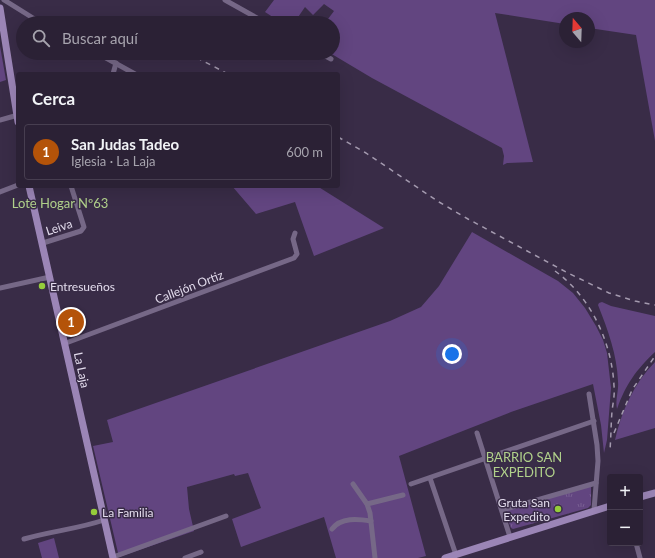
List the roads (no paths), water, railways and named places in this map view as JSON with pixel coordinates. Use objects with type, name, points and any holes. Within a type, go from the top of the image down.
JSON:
[{"type":"main road","points":[[0,8],[16,105]]},
{"type":"main road","name":"La Laja","points":[[29,188],[66,343],[113,557]]},
{"type":"main road","points":[[643,496],[655,493]]},
{"type":"main road","points":[[445,558],[607,507]]},
{"type":"street","points":[[4,0],[30,16]]},
{"type":"street","points":[[225,0],[254,16]]},
{"type":"street","points":[[110,60],[132,72]]},
{"type":"street","points":[[114,72],[116,63]]},
{"type":"street","points":[[0,120],[16,117]]},
{"type":"street","points":[[0,192],[16,186]]},
{"type":"street","name":"Leiva","points":[[43,243],[81,231],[84,227],[72,188]]},
{"type":"street","name":"Callejón Ortiz","points":[[66,343],[294,258],[297,254],[293,239],[295,233]]},
{"type":"street","points":[[0,288],[50,277]]},
{"type":"street","points":[[589,394],[597,445],[594,510]]},
{"type":"street","points":[[411,484],[594,421]]},
{"type":"street","points":[[477,433],[510,537]]},
{"type":"street","points":[[430,478],[456,555]]},
{"type":"street","points":[[502,510],[596,483]]},
{"type":"street","points":[[353,484],[367,504],[376,558]]},
{"type":"street","points":[[367,504],[403,495]]},
{"type":"street","points":[[113,557],[226,516]]},
{"type":"street","points":[[332,528],[335,524],[346,520],[359,519],[371,521]]},
{"type":"street","points":[[24,539],[59,530],[88,526],[104,520]]},
{"type":"street","points":[[637,546],[640,558]]},
{"type":"street","points":[[185,558],[201,552]]},
{"type":"railway","points":[[201,60],[224,72]]},
{"type":"railway","points":[[340,138],[366,153],[439,202],[566,272],[609,293],[655,305]]},
{"type":"railway","points":[[555,271],[568,282],[589,307],[604,338],[609,354],[614,389],[610,450]]},
{"type":"railway","points":[[614,433],[632,390],[655,356]]},
{"type":"place","name":"Entresueños","points":[[42,286]]},
{"type":"place","name":"San Judas Tadeo","points":[[71,322]]},
{"type":"place","name":"Gruta San Expedito","points":[[558,509]]},
{"type":"place","name":"La Familia","points":[[94,512]]},
{"type":"district","name":"Lote Hogar Nº63","points":[[60,203]]},
{"type":"district","name":"BARRIO SAN EXPEDITO","points":[[524,464]]}]
